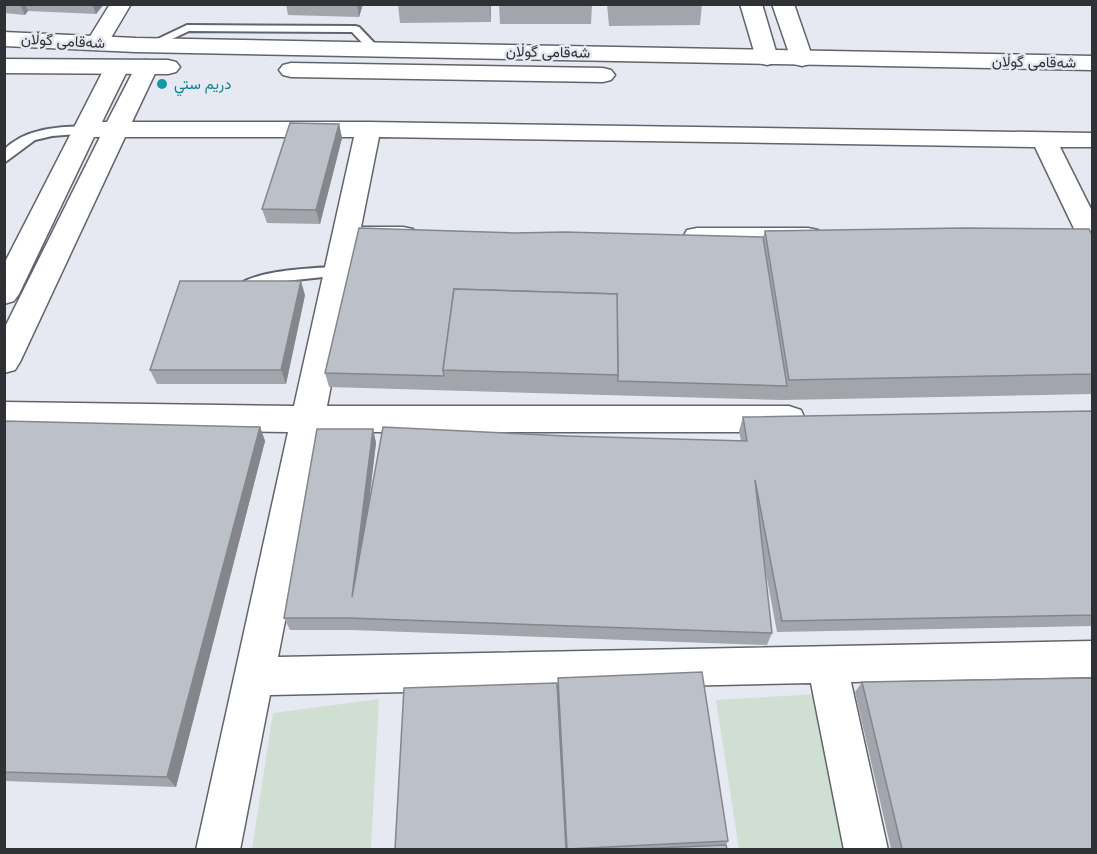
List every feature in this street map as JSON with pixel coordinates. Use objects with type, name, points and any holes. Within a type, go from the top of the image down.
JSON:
[{"type":"street","points":[[97,43],[121,4]]},
{"type":"street","points":[[752,4],[767,58]]},
{"type":"street","points":[[783,4],[802,58]]},
{"type":"street","name":"شەقامی گوڵان","points":[[4,39],[97,43],[148,56],[538,74],[1092,83]]},
{"type":"street","name":"شەقامی گوڵان","points":[[4,66],[117,67],[148,56],[373,48],[1092,63]]},
{"type":"street","points":[[538,74],[550,65],[550,57],[542,51]]},
{"type":"street","points":[[6,355],[116,130],[148,56]]},
{"type":"street","points":[[4,294],[117,67]]},
{"type":"street","points":[[86,129],[368,129],[1092,140]]},
{"type":"street","points":[[218,849],[368,129]]},
{"type":"street","points":[[1044,140],[1085,238]]},
{"type":"street","points":[[344,236],[428,236]]},
{"type":"street","points":[[677,237],[831,237]]},
{"type":"street","points":[[4,415],[306,419],[819,418]]},
{"type":"street","points":[[254,676],[1092,659]]},
{"type":"street","points":[[827,665],[866,849]]},
{"type":"lane","points":[[4,159],[11,150],[32,136],[86,129]]},
{"type":"lane","points":[[237,292],[264,279],[302,273],[337,272]]},
{"type":"green space","points":[[818,694],[844,849],[739,849],[716,700]]},
{"type":"green space","points":[[379,699],[371,849],[252,849],[273,713]]},
{"type":"building","points":[[290,123],[339,124],[316,210],[262,209]]},
{"type":"building","points":[[359,228],[763,237],[787,386],[618,381],[617,294],[454,289],[444,376],[325,373]]},
{"type":"building","points":[[1089,229],[1092,235],[1092,374],[789,380],[765,231]]},
{"type":"building","points":[[180,281],[301,281],[281,370],[150,370]]},
{"type":"building","points":[[454,289],[617,294],[618,375],[443,370]]},
{"type":"building","points":[[1092,411],[1092,615],[782,621],[755,480],[772,633],[348,618],[284,618],[317,429],[373,429],[352,597],[383,427],[566,436],[747,441],[743,417]]},
{"type":"building","points":[[4,421],[260,427],[167,777],[4,772]]},
{"type":"building","points":[[702,672],[728,841],[567,849],[558,678]]},
{"type":"building","points":[[1092,678],[1092,849],[902,849],[862,682]]},
{"type":"building","points":[[557,683],[566,849],[395,849],[404,688]]},
{"type":"building","points":[[726,845],[727,849],[634,849]]},
{"type":"place","name":"دريم ستي","points":[[162,84]]}]
